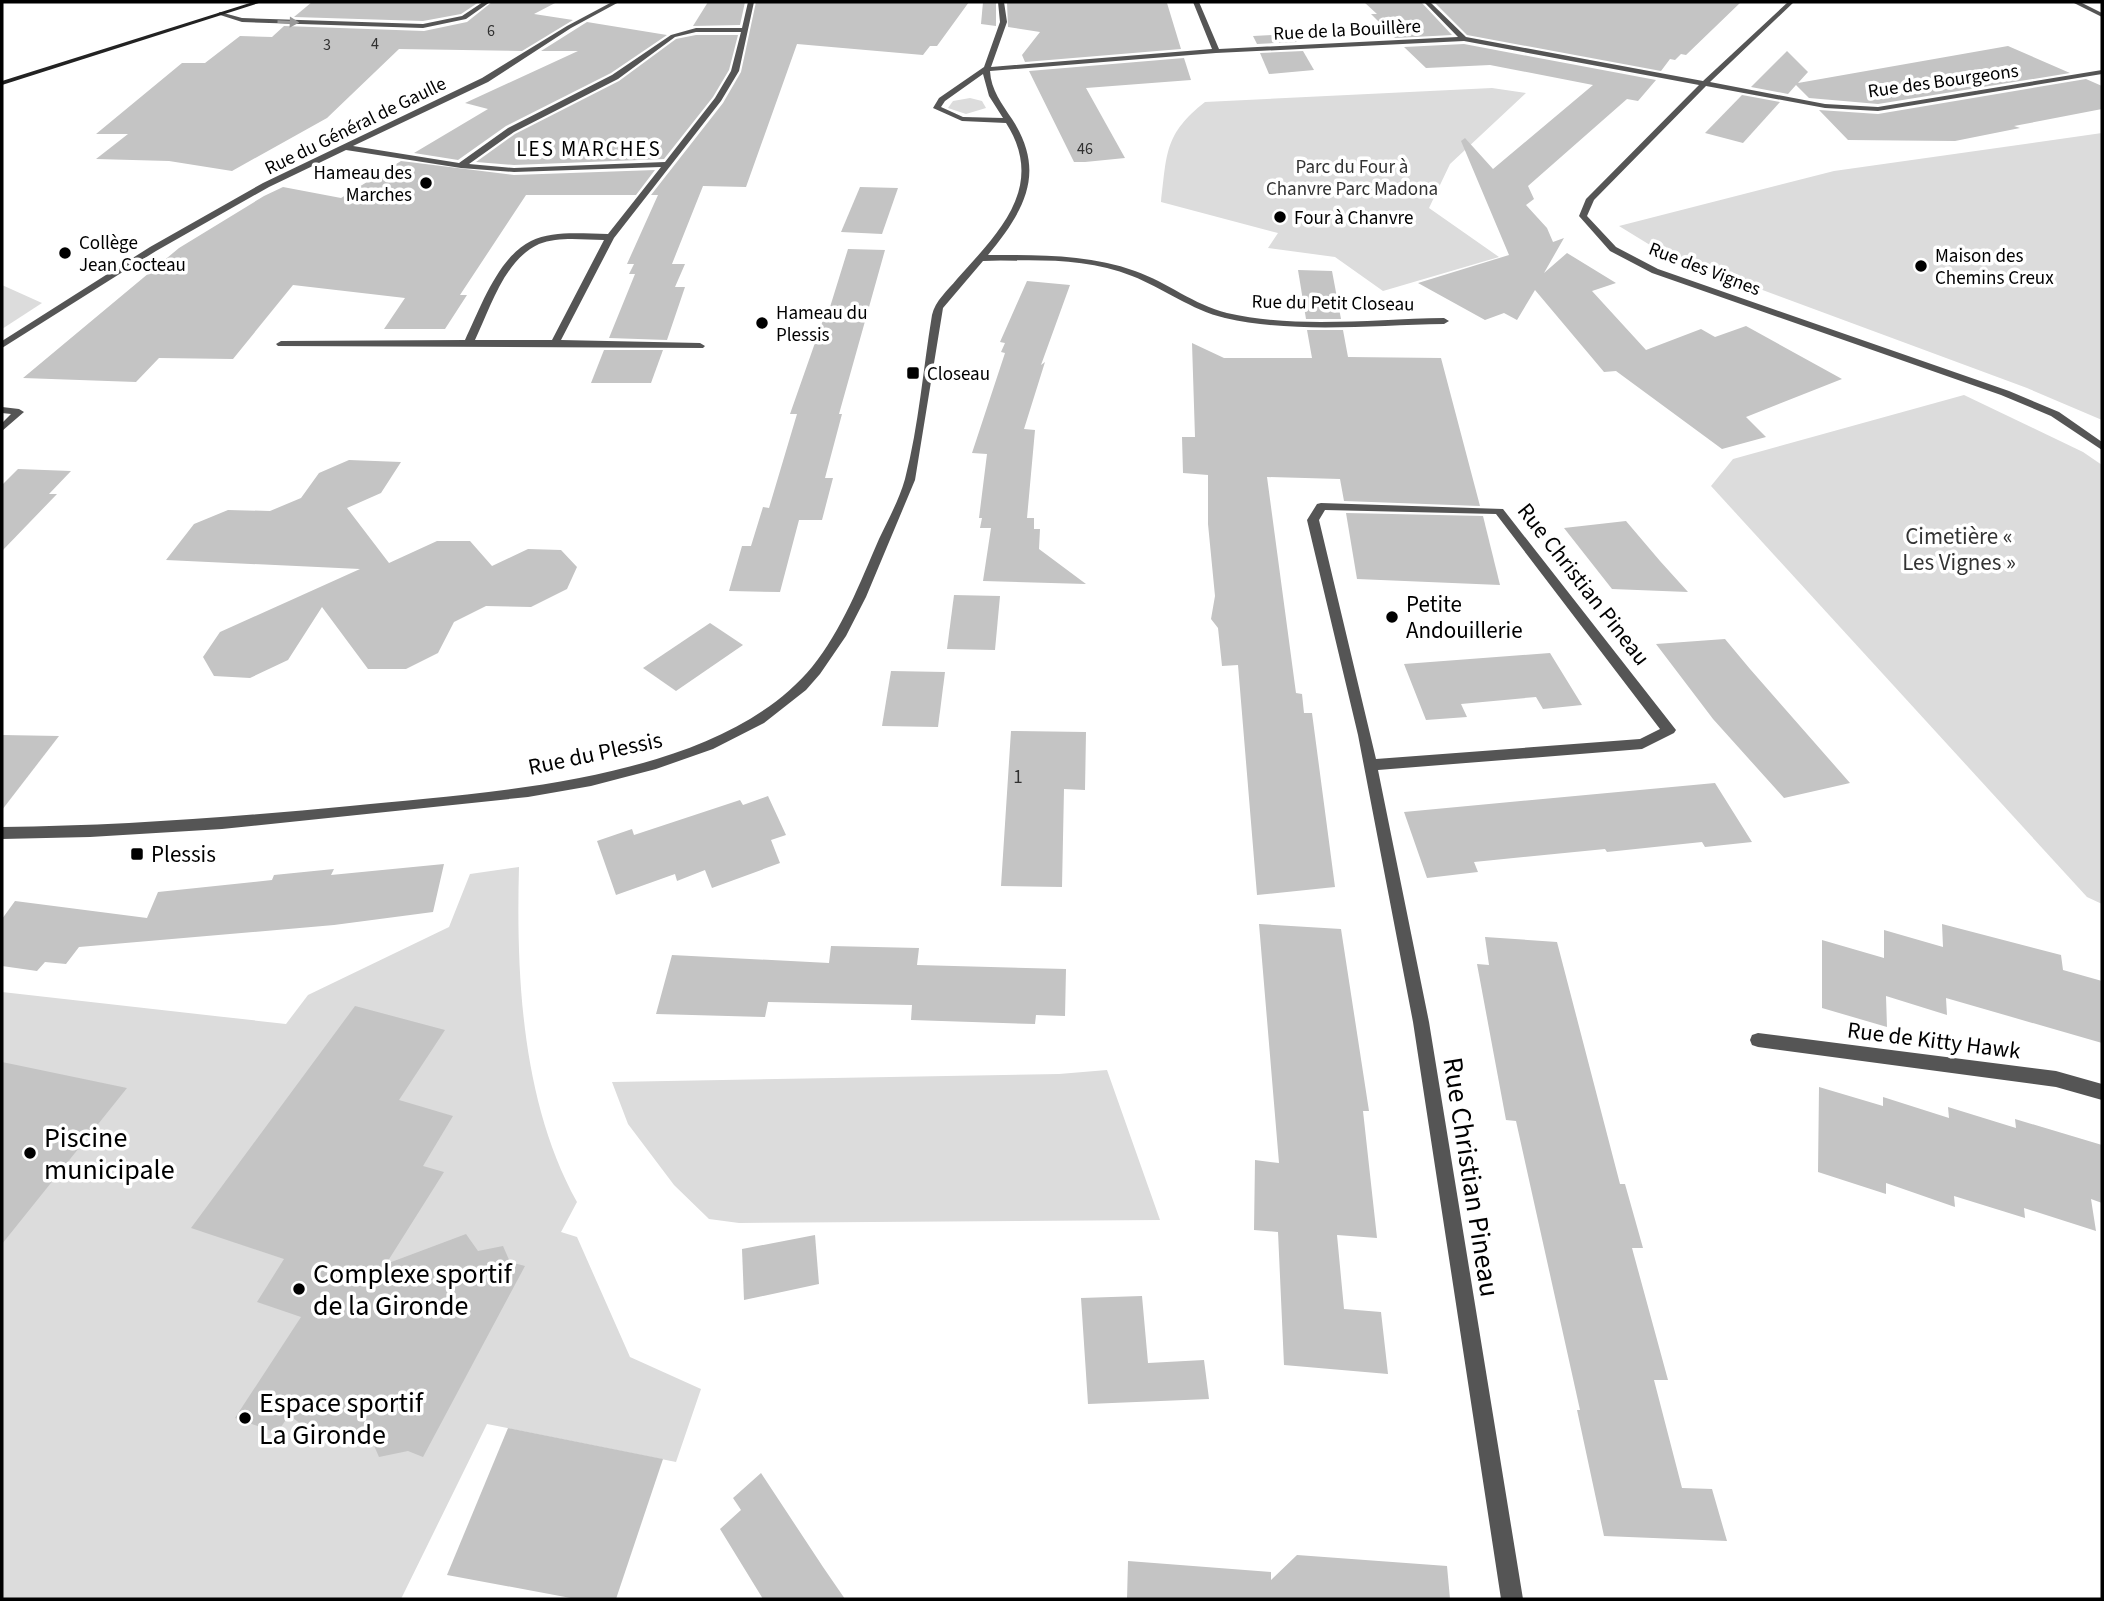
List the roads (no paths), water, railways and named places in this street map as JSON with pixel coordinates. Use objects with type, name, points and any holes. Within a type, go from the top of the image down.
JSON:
[{"type":"main road","points":[[2,83],[259,2]]},
{"type":"street","points":[[220,14],[242,20],[423,26],[464,18],[487,2]]},
{"type":"street","name":"Rue du Général de Gaulle","points":[[2,345],[153,249],[266,185],[485,79],[569,27],[616,2]]},
{"type":"street","points":[[555,343],[610,237],[724,90],[735,71],[751,2]]},
{"type":"street","points":[[1001,2],[1005,12],[1002,32],[986,69],[942,100],[937,108],[962,119],[1009,121]]},
{"type":"street","points":[[1196,2],[1216,51]]},
{"type":"street","points":[[1427,2],[1464,39]]},
{"type":"street","name":"Rue des Vignes","points":[[1791,2],[1707,81],[1590,199],[1583,216],[1613,249],[1655,271],[2005,393],[2055,414],[2102,447]]},
{"type":"street","points":[[2075,2],[2102,15]]},
{"type":"street","points":[[461,166],[511,130],[615,77],[673,36],[696,30],[744,30]]},
{"type":"street","name":"Rue de la Bouillère","points":[[986,69],[1216,51],[1464,39],[1707,81]]},
{"type":"street","name":"Rue du Plessis","points":[[2,833],[81,834],[225,824],[545,787],[625,774],[681,756],[764,719],[801,687],[830,653],[866,581],[909,484],[938,308],[954,285],[981,258],[1020,203],[1027,178],[1022,146],[990,92],[986,69]]},
{"type":"street","name":"Rue des Bourgeons","points":[[1707,81],[1825,106],[1878,109],[2102,72]]},
{"type":"street","points":[[342,147],[461,166],[514,170],[665,164]]},
{"type":"street","points":[[469,343],[508,267],[521,250],[535,242],[560,237],[610,237]]},
{"type":"street","name":"Rue du Petit Closeau","points":[[981,258],[1064,258],[1102,263],[1135,273],[1192,302],[1226,315],[1279,322],[1444,321]]},
{"type":"street","points":[[281,344],[555,343],[700,346]]},
{"type":"street","points":[[2,410],[19,412],[2,428]]},
{"type":"street","name":"Rue Christian Pineau","points":[[1370,765],[1642,744],[1669,730],[1499,511],[1321,506],[1313,520],[1370,765],[1420,1022],[1512,1599]]},
{"type":"street","name":"Rue de Kitty Hawk","points":[[1758,1040],[2056,1079],[2102,1092]]},
{"type":"place","name":"Hameau des Marches","points":[[426,183]]},
{"type":"place","name":"Four à Chanvre","points":[[1280,217]]},
{"type":"place","name":"Collège Jean Cocteau","points":[[65,253]]},
{"type":"place","name":"Maison des Chemins Creux","points":[[1921,266]]},
{"type":"place","name":"Hameau du Plessis","points":[[762,323]]},
{"type":"place","name":"Closeau","points":[[913,373]]},
{"type":"place","name":"Petite Andouillerie","points":[[1392,617]]},
{"type":"place","name":"Plessis","points":[[137,854]]},
{"type":"place","name":"Piscine municipale","points":[[30,1153]]},
{"type":"place","name":"Complexe sportif de la Gironde","points":[[299,1289]]},
{"type":"place","name":"Espace sportif La Gironde","points":[[245,1418]]},
{"type":"district","name":"LES MARCHES","points":[[589,149]]},
{"type":"park label","name":"Parc du Four à Chanvre Parc Madona","points":[[1352,177]]},
{"type":"park label","name":"Cimetière « Les Vignes »","points":[[1959,549]]}]
